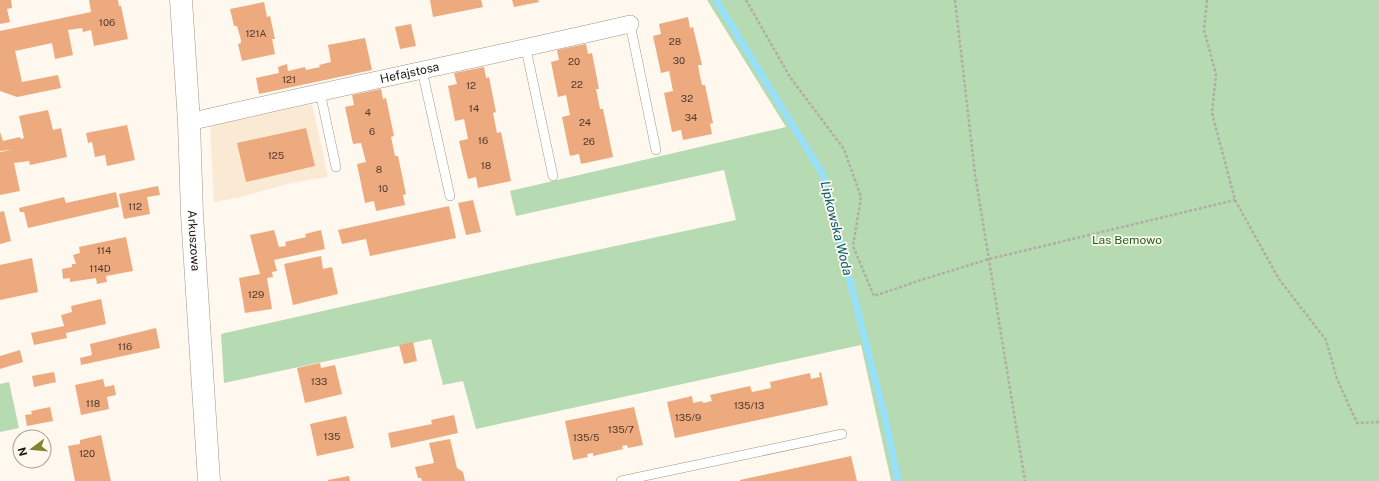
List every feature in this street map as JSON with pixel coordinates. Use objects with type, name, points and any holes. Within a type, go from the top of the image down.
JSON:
[{"type":"main road","name":"Arkuszowa","points":[[184,1],[192,214],[209,481]]},
{"type":"street","name":"Hefajstosa","points":[[189,122],[630,24]]},
{"type":"lane","points":[[630,24],[656,150]]},
{"type":"lane","points":[[526,48],[553,176]]},
{"type":"lane","points":[[422,70],[450,196]]},
{"type":"lane","points":[[320,92],[336,167]]},
{"type":"lane","points":[[622,481],[842,434]]},
{"type":"path","points":[[746,0],[790,76],[844,149],[861,197],[853,246],[874,296],[989,259],[1235,200]]},
{"type":"path","points":[[955,0],[975,174],[1025,481]]},
{"type":"path","points":[[1207,0],[1204,30],[1216,74],[1212,113],[1235,200],[1279,279],[1326,340],[1337,379],[1357,423],[1379,422]]},
{"type":"shaded area","points":[[312,104],[328,177],[291,183],[241,197],[214,202],[210,126]]},
{"type":"green space","name":"Las Bemowo","points":[[707,0],[1379,0],[1379,481],[891,481],[861,345],[476,429],[463,381],[443,385],[431,339],[224,383],[221,334],[527,265],[736,220],[724,170],[516,216],[510,191],[786,127]]},
{"type":"green space","points":[[9,382],[19,428],[0,432],[0,384]]},
{"type":"building","points":[[0,0],[11,0],[12,8],[7,9],[10,22],[0,24]]},
{"type":"building","points":[[89,0],[118,0],[119,6],[121,6],[128,39],[94,46],[91,30],[83,32],[82,28],[68,30],[73,55],[55,59],[52,43],[15,51],[22,82],[58,75],[61,88],[17,97],[0,91],[0,31],[91,12]]},
{"type":"building","points":[[430,0],[481,0],[483,7],[433,17]]},
{"type":"building","points":[[512,0],[538,0],[539,2],[514,7]]},
{"type":"building","points":[[264,2],[267,17],[270,16],[275,39],[272,39],[275,54],[242,61],[238,44],[241,43],[241,40],[237,26],[234,26],[230,9]]},
{"type":"building","points":[[688,17],[690,28],[693,27],[702,65],[698,65],[700,76],[702,85],[705,85],[713,123],[710,124],[712,134],[683,140],[681,130],[672,132],[664,93],[673,91],[669,71],[661,73],[653,36],[661,34],[659,24]]},
{"type":"building","points":[[411,24],[416,46],[400,49],[395,27]]},
{"type":"building","points":[[365,38],[372,70],[259,94],[256,78],[279,73],[278,67],[287,64],[288,71],[305,67],[306,70],[320,67],[319,65],[331,62],[328,45]]},
{"type":"building","points":[[586,44],[588,54],[592,53],[599,89],[596,89],[600,109],[603,109],[613,157],[581,164],[579,154],[570,156],[562,117],[570,115],[566,95],[558,97],[551,62],[559,60],[557,50]]},
{"type":"building","points":[[484,67],[486,78],[489,77],[496,112],[493,113],[497,133],[501,132],[511,181],[478,188],[476,177],[468,179],[459,141],[468,139],[464,119],[455,121],[448,86],[457,84],[454,73]]},
{"type":"building","points":[[381,89],[383,99],[386,98],[394,136],[391,137],[395,156],[398,156],[406,194],[403,195],[405,205],[376,211],[374,201],[365,203],[357,164],[366,162],[361,143],[353,144],[345,107],[354,105],[352,95]]},
{"type":"building","points":[[48,110],[53,130],[61,128],[67,157],[30,165],[29,161],[14,163],[20,191],[0,195],[0,152],[11,150],[0,151],[0,132],[3,141],[20,137],[21,139],[24,138],[19,116]]},
{"type":"building","points":[[127,125],[135,160],[107,166],[105,155],[95,157],[92,142],[88,143],[86,133]]},
{"type":"building","points":[[306,128],[315,166],[246,182],[237,143]]},
{"type":"building","points":[[158,186],[160,195],[147,197],[150,214],[124,219],[119,194]]},
{"type":"building","points":[[116,192],[119,207],[28,228],[24,212],[20,212],[19,208],[64,197],[66,203]]},
{"type":"building","points":[[473,200],[481,232],[466,235],[458,203]]},
{"type":"building","points":[[449,206],[456,238],[370,256],[366,239],[342,244],[338,230]]},
{"type":"building","points":[[4,211],[11,241],[0,244],[0,212]]},
{"type":"building","points":[[274,230],[279,247],[286,246],[285,242],[306,237],[305,234],[321,230],[325,249],[274,260],[277,271],[272,272],[273,277],[267,278],[272,309],[245,313],[239,278],[260,274],[250,235]]},
{"type":"building","points":[[126,237],[133,271],[106,276],[107,282],[97,284],[96,278],[70,282],[70,278],[63,279],[62,269],[72,267],[72,264],[76,264],[73,255],[80,253],[79,247]]},
{"type":"building","points":[[321,256],[323,269],[332,267],[338,294],[293,305],[284,264]]},
{"type":"building","points":[[32,258],[38,292],[0,300],[0,265]]},
{"type":"building","points":[[101,299],[106,324],[66,333],[67,338],[34,345],[31,333],[64,326],[61,315],[72,312],[71,306]]},
{"type":"building","points":[[156,328],[160,348],[81,365],[80,358],[92,355],[90,344]]},
{"type":"building","points":[[413,342],[417,361],[404,364],[399,345]]},
{"type":"building","points":[[20,350],[23,362],[0,369],[0,356]]},
{"type":"building","points":[[320,363],[321,368],[335,365],[342,394],[305,403],[297,368]]},
{"type":"building","points":[[54,372],[56,382],[34,387],[32,376]]},
{"type":"building","points":[[821,372],[828,405],[675,438],[667,402],[692,396],[693,403],[702,401],[703,403],[712,401],[710,395],[750,386],[752,392],[771,388],[770,382],[810,373],[811,379],[820,377],[819,373]]},
{"type":"building","points":[[103,379],[105,387],[114,385],[116,395],[107,397],[109,409],[81,415],[75,385]]},
{"type":"building","points":[[50,407],[53,421],[27,426],[25,415],[32,414],[31,411]]},
{"type":"building","points":[[634,407],[643,445],[628,448],[627,445],[622,446],[623,449],[593,456],[593,453],[587,454],[588,457],[573,460],[565,421]]},
{"type":"building","points":[[454,415],[458,433],[391,448],[388,433],[432,424],[431,420]]},
{"type":"building","points":[[346,416],[354,448],[317,456],[310,424]]},
{"type":"building","points":[[101,435],[111,481],[75,481],[68,446],[80,444],[80,440]]},
{"type":"building","points":[[450,439],[457,468],[463,472],[465,481],[422,481],[421,478],[418,478],[415,467],[434,463],[429,443]]},
{"type":"building","points":[[851,456],[857,481],[740,481],[740,480]]},
{"type":"building","points":[[349,476],[350,481],[328,481],[328,480]]},
{"type":"waterway","name":"Lipkowska Woda","points":[[716,0],[823,175],[886,422],[898,481]]}]
